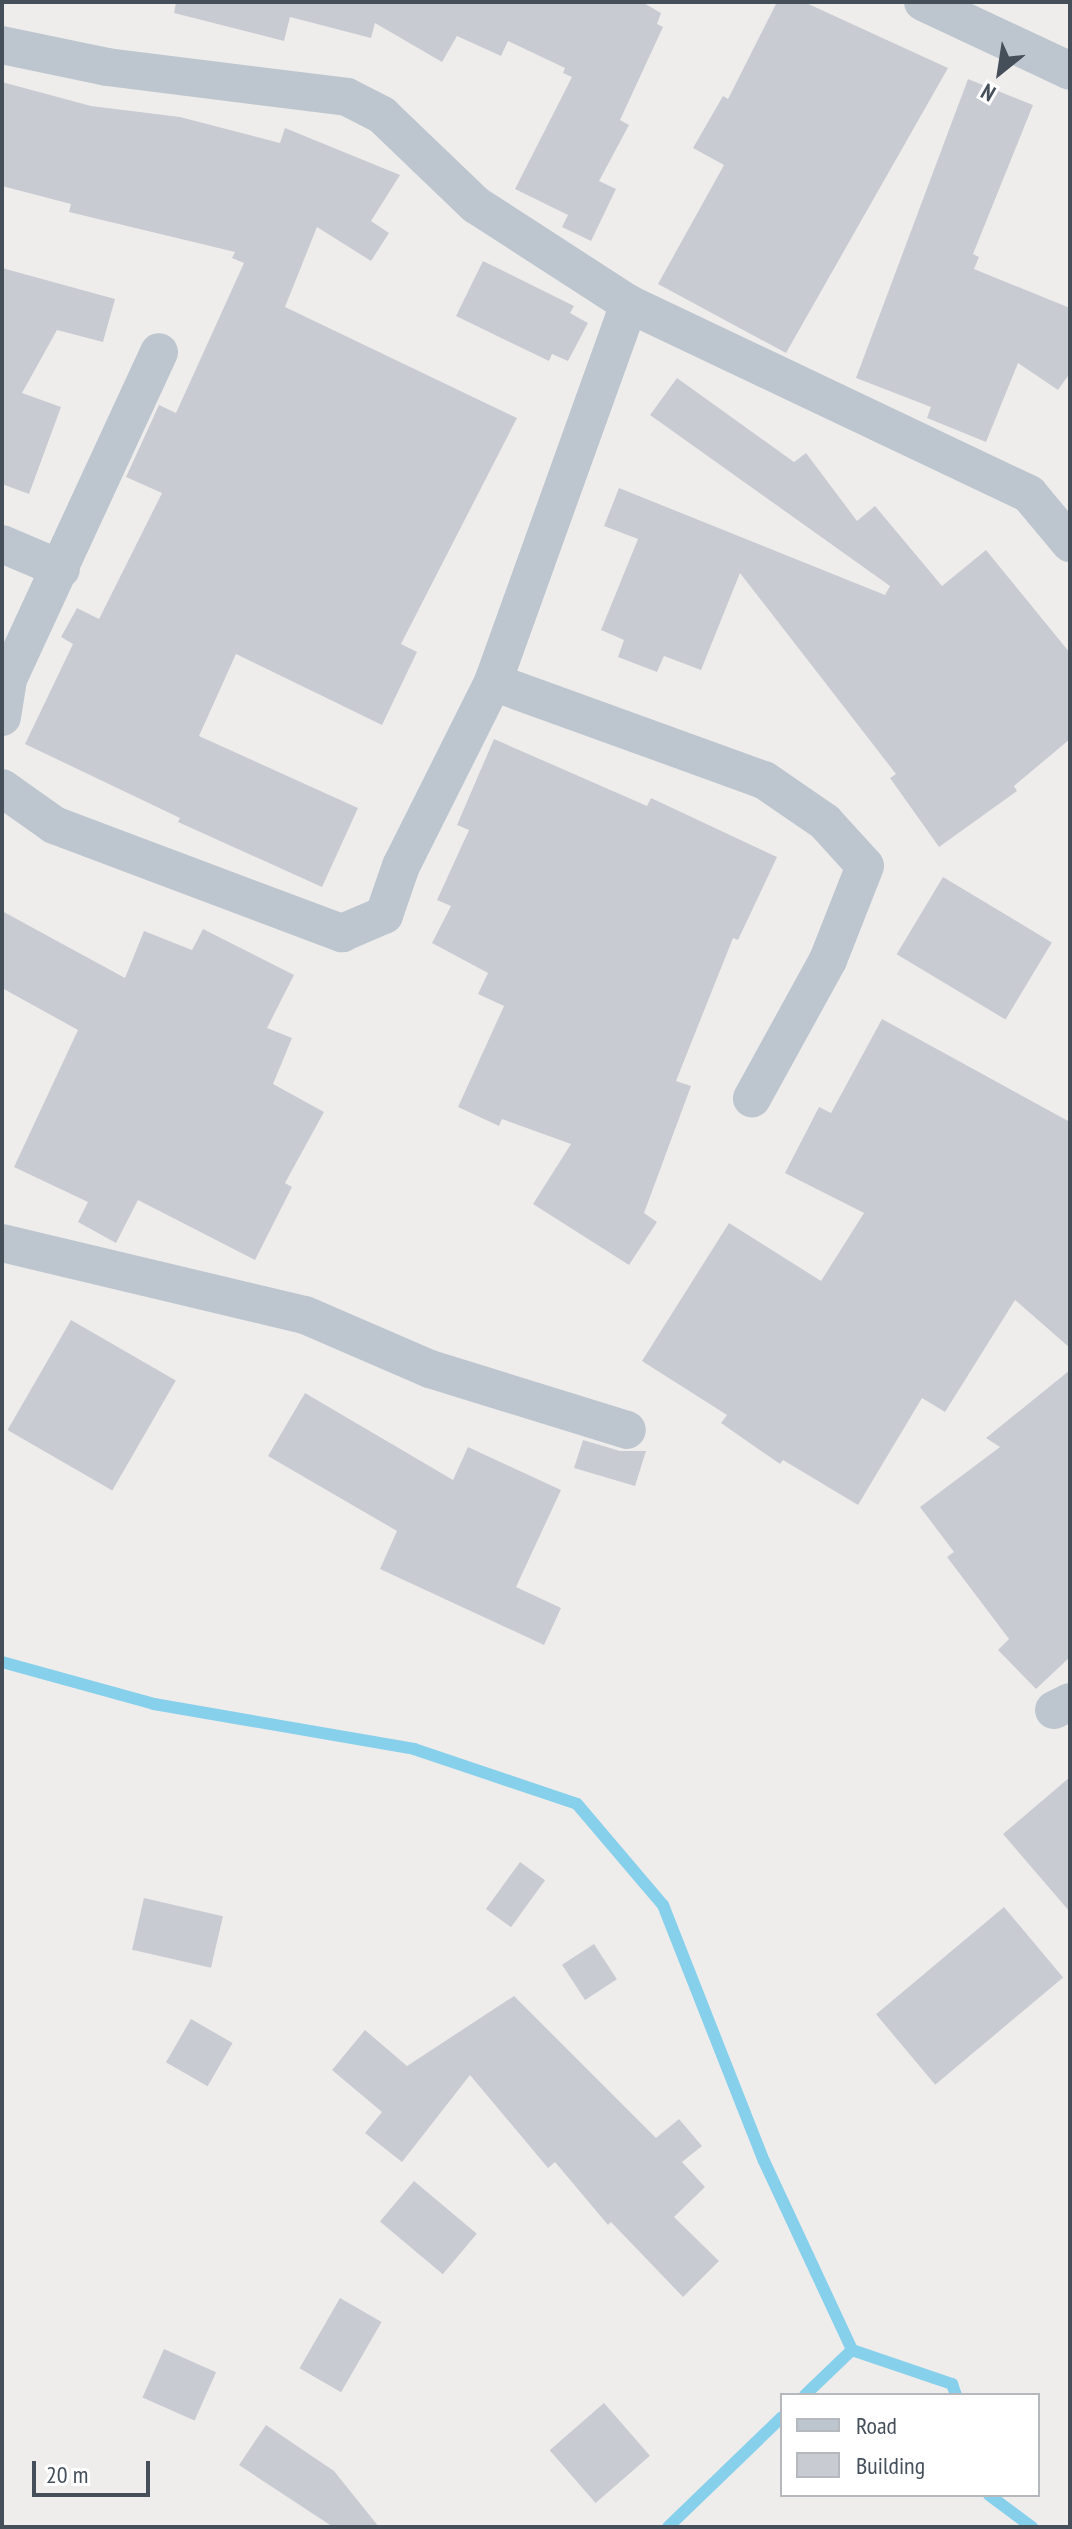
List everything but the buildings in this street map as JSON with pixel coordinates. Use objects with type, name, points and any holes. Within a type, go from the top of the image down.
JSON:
[{"type":"street","points":[[923,2],[1070,71]]},
{"type":"street","points":[[2,45],[107,67],[347,97],[382,115],[476,205],[629,304],[1029,494],[1070,543]]},
{"type":"street","points":[[2,788],[54,825],[342,933],[384,915],[401,866],[493,682],[629,304]]},
{"type":"street","points":[[2,717],[8,679],[159,352]]},
{"type":"street","points":[[2,544],[61,569]]},
{"type":"street","points":[[493,682],[764,780],[825,822],[865,866],[828,960],[752,1098]]},
{"type":"street","points":[[2,1243],[305,1315],[430,1369],[627,1430]]},
{"type":"waterway","points":[[2,1662],[154,1704],[414,1749],[577,1804],[663,1905],[764,2161],[852,2350],[952,2384],[955,2393]]},
{"type":"waterway","points":[[807,2393],[852,2350]]},
{"type":"waterway","points":[[668,2527],[780,2419]]},
{"type":"waterway","points":[[992,2497],[1032,2527]]}]
